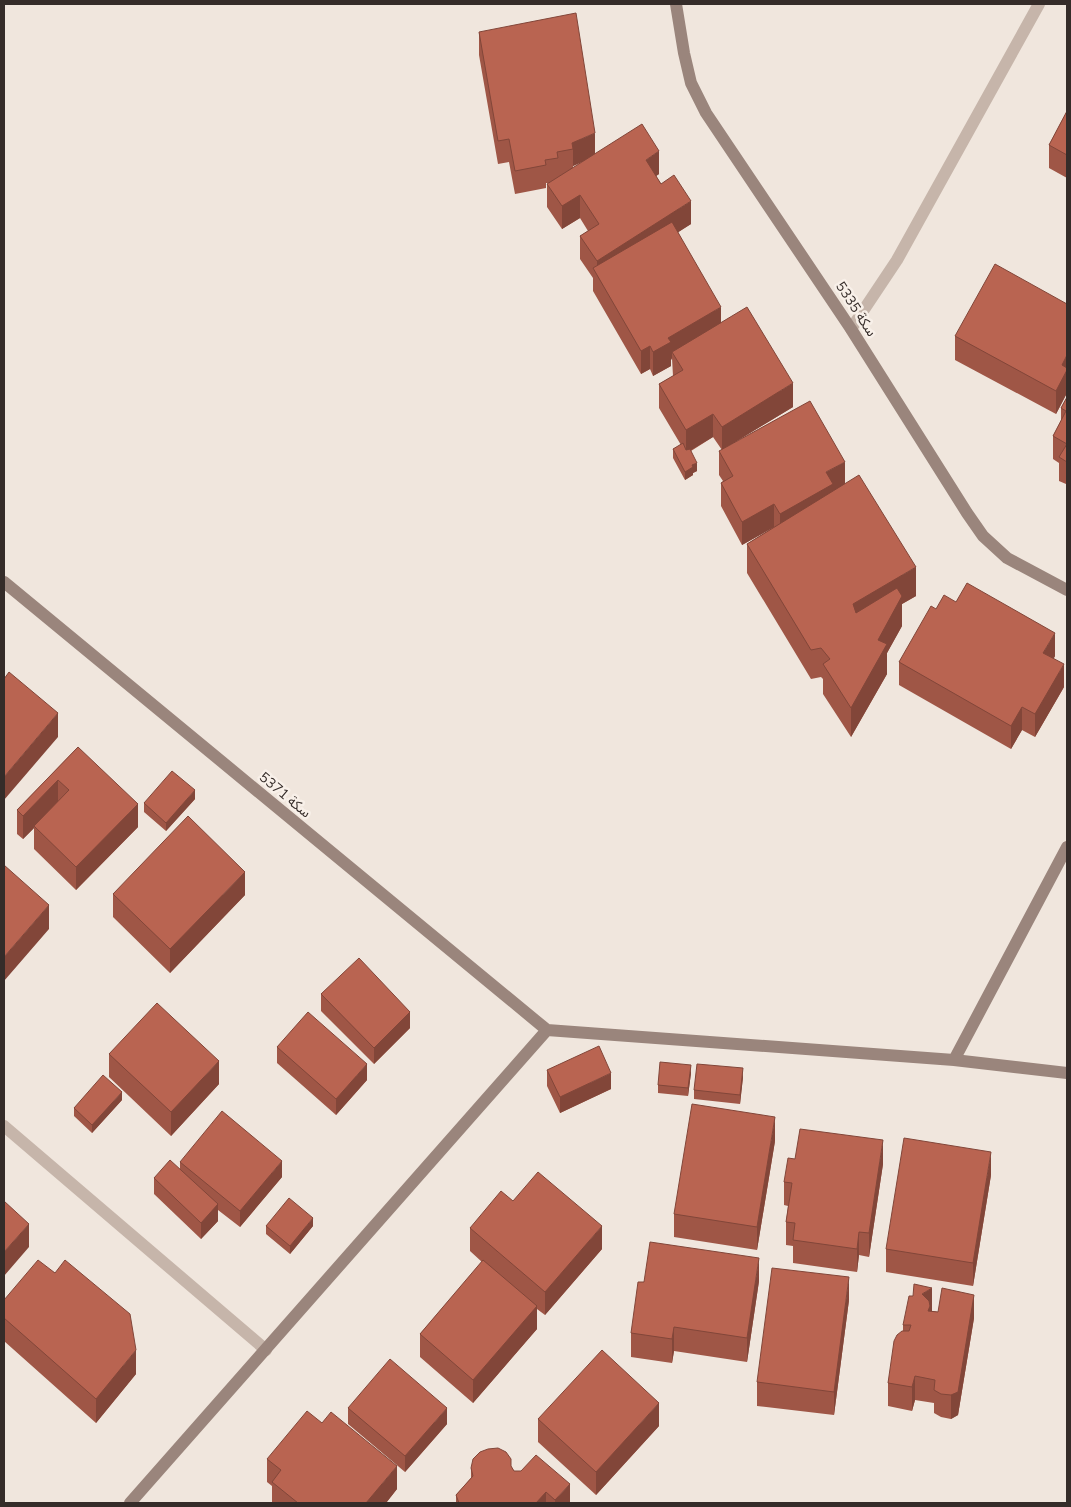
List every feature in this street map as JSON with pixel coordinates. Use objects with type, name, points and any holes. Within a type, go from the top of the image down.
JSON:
[{"type":"street","name":"سكة 5335","points":[[676,4],[691,82],[706,113],[851,329],[983,536],[1007,558],[1067,590]]},
{"type":"street","points":[[851,329],[897,260],[1039,4]]},
{"type":"street","name":"سكة 5371","points":[[4,582],[547,1030]]},
{"type":"street","points":[[954,1060],[1067,847]]},
{"type":"street","points":[[130,1503],[547,1030],[954,1060],[1067,1073]]},
{"type":"street","points":[[4,1126],[266,1350]]},
{"type":"building","points":[[576,13],[595,133],[572,143],[573,149],[557,152],[558,158],[545,160],[546,165],[515,171],[509,139],[498,141],[479,32]]},
{"type":"building","points":[[1067,111],[1067,155],[1049,145]]},
{"type":"building","points":[[642,124],[659,151],[646,160],[661,184],[674,175],[691,201],[597,261],[580,236],[599,224],[580,195],[562,206],[547,184]]},
{"type":"building","points":[[672,222],[721,307],[668,338],[671,342],[653,352],[650,346],[641,351],[593,268]]},
{"type":"building","points":[[995,264],[1067,304],[1067,355],[1062,365],[1067,370],[1056,391],[955,336]]},
{"type":"building","points":[[747,307],[793,383],[722,427],[713,414],[686,430],[659,384],[683,370],[672,352]]},
{"type":"building","points":[[1067,397],[1067,444],[1053,436],[1066,411],[1061,408]]},
{"type":"building","points":[[810,401],[845,462],[826,472],[833,484],[780,514],[774,504],[742,522],[721,483],[733,476],[719,451]]},
{"type":"building","points":[[683,443],[686,450],[690,449],[697,463],[685,472],[673,449]]},
{"type":"building","points":[[1067,444],[1067,462],[1059,457]]},
{"type":"building","points":[[859,475],[916,567],[853,604],[856,613],[897,588],[902,596],[878,640],[887,644],[851,708],[823,664],[830,659],[821,648],[811,650],[747,544]]},
{"type":"building","points":[[967,583],[1055,633],[1043,653],[1064,664],[1035,714],[1022,707],[1011,726],[899,662],[931,606],[936,609],[944,595],[956,602]]},
{"type":"building","points":[[9,672],[58,713],[4,777],[4,679]]},
{"type":"building","points":[[78,747],[138,804],[76,867],[34,826],[69,790],[58,780],[23,816],[17,810]]},
{"type":"building","points":[[172,771],[195,790],[166,823],[144,803]]},
{"type":"building","points":[[188,816],[245,872],[170,949],[113,894]]},
{"type":"building","points":[[4,865],[49,905],[4,957]]},
{"type":"building","points":[[359,958],[410,1012],[374,1048],[321,994]]},
{"type":"building","points":[[157,1003],[219,1061],[171,1112],[109,1054]]},
{"type":"building","points":[[308,1012],[367,1064],[336,1099],[277,1047]]},
{"type":"building","points":[[599,1046],[611,1073],[560,1097],[547,1070]]},
{"type":"building","points":[[660,1062],[691,1065],[688,1088],[658,1085]]},
{"type":"building","points":[[697,1064],[743,1068],[740,1095],[694,1090]]},
{"type":"building","points":[[103,1075],[122,1092],[92,1125],[74,1108]]},
{"type":"building","points":[[692,1104],[775,1117],[757,1227],[674,1214]]},
{"type":"building","points":[[222,1111],[282,1161],[240,1211],[180,1162]]},
{"type":"building","points":[[800,1129],[883,1140],[869,1233],[859,1232],[857,1249],[793,1240],[795,1223],[786,1222],[792,1183],[784,1182],[788,1158],[795,1159]]},
{"type":"building","points":[[904,1138],[991,1152],[973,1263],[886,1249]]},
{"type":"building","points":[[170,1160],[218,1204],[201,1223],[154,1178]]},
{"type":"building","points":[[538,1172],[602,1226],[545,1292],[470,1228],[501,1191],[513,1201]]},
{"type":"building","points":[[289,1198],[313,1218],[290,1246],[266,1226]]},
{"type":"building","points":[[4,1201],[29,1224],[4,1252]]},
{"type":"building","points":[[650,1242],[759,1258],[747,1338],[674,1327],[672,1339],[631,1333],[638,1282],[644,1282]]},
{"type":"building","points":[[38,1260],[55,1273],[65,1260],[130,1314],[136,1350],[96,1399],[4,1318],[4,1300]]},
{"type":"building","points":[[483,1260],[537,1306],[473,1380],[420,1334]]},
{"type":"building","points":[[772,1268],[849,1277],[834,1392],[757,1382]]},
{"type":"building","points":[[914,1284],[932,1288],[922,1294],[929,1301],[928,1311],[938,1312],[942,1288],[974,1295],[958,1392],[951,1395],[941,1394],[934,1390],[935,1380],[915,1376],[912,1387],[888,1383],[894,1341],[902,1331],[909,1331],[911,1325],[903,1325],[909,1296],[913,1296]]},
{"type":"building","points":[[602,1350],[659,1403],[596,1472],[538,1419]]},
{"type":"building","points":[[390,1359],[447,1408],[405,1456],[348,1408]]},
{"type":"building","points":[[307,1411],[322,1423],[331,1412],[397,1466],[366,1503],[298,1503],[272,1482],[281,1470],[267,1459]]},
{"type":"building","points":[[498,1448],[506,1452],[511,1459],[511,1466],[514,1471],[521,1471],[536,1455],[570,1484],[555,1500],[546,1492],[536,1503],[459,1503],[456,1495],[473,1476],[471,1468],[473,1459],[480,1452]]}]
